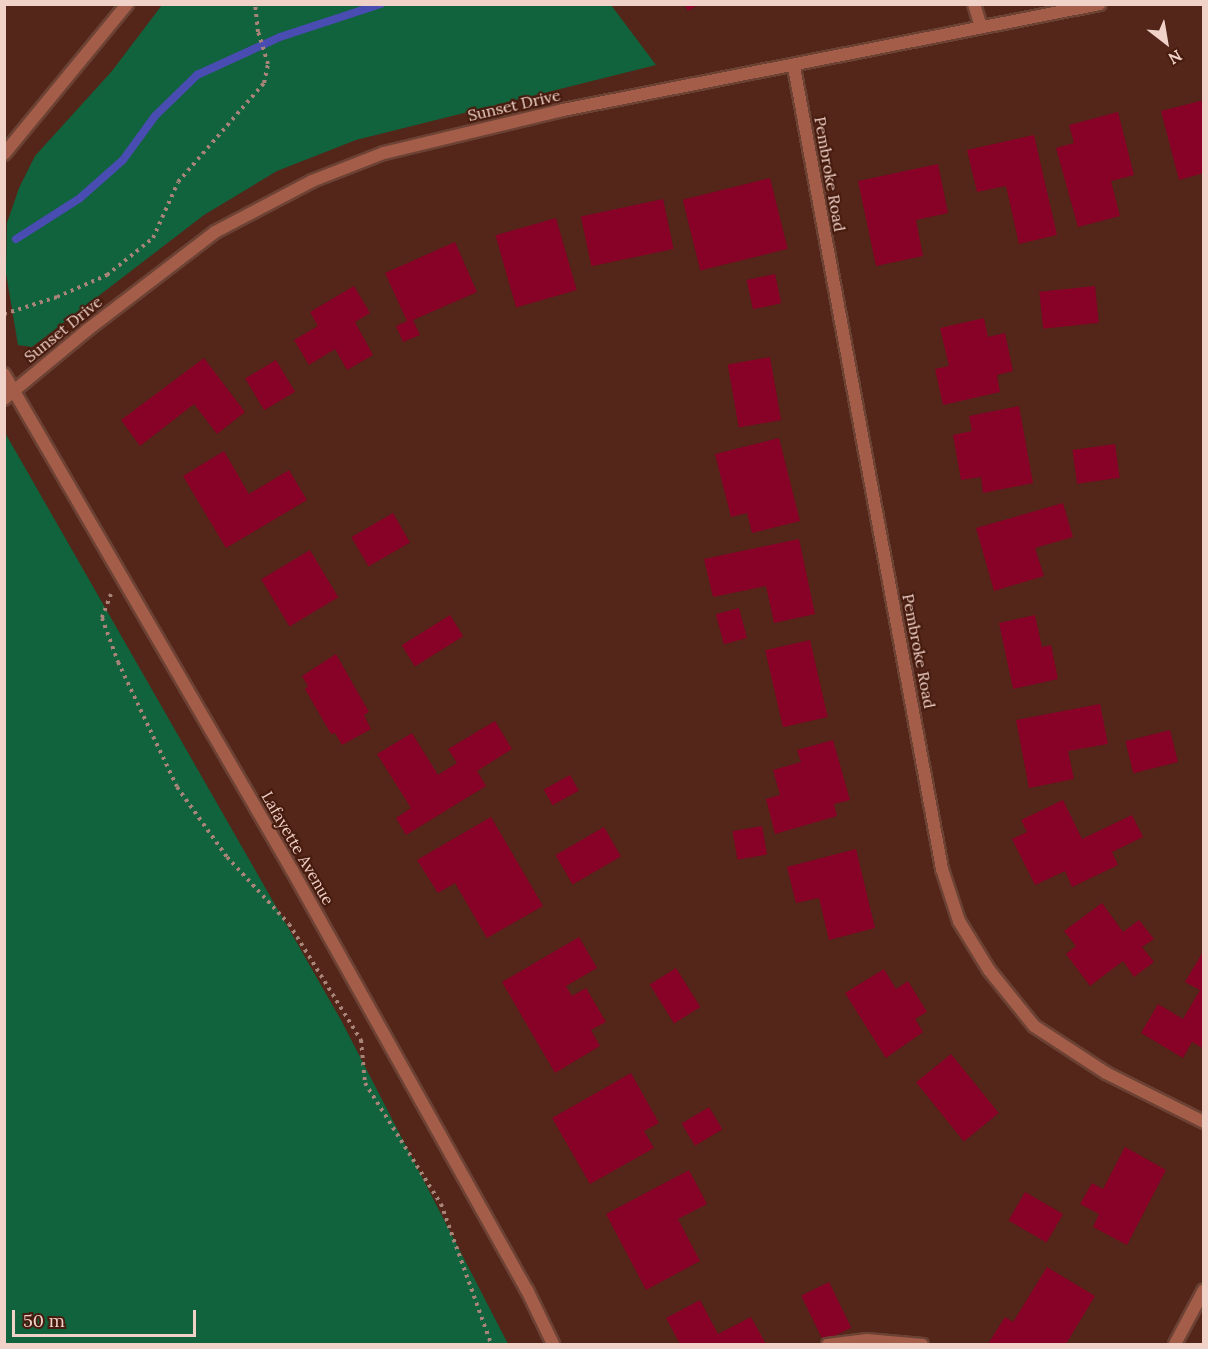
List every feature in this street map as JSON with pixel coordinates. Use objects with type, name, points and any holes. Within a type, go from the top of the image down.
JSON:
[{"type":"street","points":[[4,154],[127,4]]},
{"type":"street","points":[[974,4],[981,27]]},
{"type":"street","name":"Sunset Drive","points":[[9,395],[215,232],[312,181],[384,153],[563,110],[794,67],[1100,4]]},
{"type":"street","name":"Pembroke Road","points":[[794,67],[942,869],[959,921],[989,970],[1034,1026],[1106,1073],[1203,1122]]},
{"type":"street","name":"Lafayette Avenue","points":[[4,374],[9,395],[119,571],[304,890],[522,1281],[553,1344]]},
{"type":"street","points":[[1175,1344],[1203,1290]]},
{"type":"lane","points":[[827,1344],[867,1339],[923,1344]]},
{"type":"path","points":[[4,314],[57,297],[107,275],[153,238],[178,182],[264,83],[268,64],[258,32],[255,4]]},
{"type":"path","points":[[119,571],[102,618],[118,662],[177,787],[227,857],[289,924],[361,1040],[365,1083],[441,1204],[491,1344]]},
{"type":"green space","points":[[162,5],[611,5],[656,65],[356,140],[277,171],[204,215],[32,347],[18,345],[6,273],[7,223],[19,188],[35,156],[112,71]]},
{"type":"green space","points":[[4,431],[341,1020],[508,1344],[5,1344]]},
{"type":"building","points":[[684,4],[699,4],[688,11]]},
{"type":"building","points":[[1204,100],[1204,173],[1179,180],[1161,111]]},
{"type":"building","points":[[1118,112],[1134,175],[1111,181],[1120,216],[1078,227],[1056,148],[1074,143],[1069,125]]},
{"type":"building","points":[[1034,135],[1057,235],[1019,244],[1006,186],[977,192],[967,150]]},
{"type":"building","points":[[938,164],[948,213],[916,220],[923,256],[876,266],[858,181]]},
{"type":"building","points":[[770,178],[788,249],[700,271],[683,200]]},
{"type":"building","points":[[663,199],[674,249],[591,266],[581,216]]},
{"type":"building","points":[[556,218],[577,290],[516,307],[495,235]]},
{"type":"building","points":[[455,242],[477,292],[413,320],[420,335],[403,342],[396,326],[407,321],[385,273]]},
{"type":"building","points":[[775,274],[781,303],[753,309],[747,280]]},
{"type":"building","points":[[354,286],[370,313],[355,322],[373,355],[347,370],[335,349],[309,365],[294,340],[318,326],[310,312]]},
{"type":"building","points":[[1095,286],[1099,323],[1043,329],[1039,292]]},
{"type":"building","points":[[984,318],[988,337],[1005,333],[1013,371],[997,375],[1000,392],[943,405],[935,369],[949,366],[940,328]]},
{"type":"building","points":[[770,357],[781,420],[739,427],[728,364]]},
{"type":"building","points":[[204,358],[245,412],[217,434],[194,404],[140,446],[121,420]]},
{"type":"building","points":[[276,360],[295,392],[264,410],[245,379]]},
{"type":"building","points":[[1019,406],[1033,483],[983,493],[981,477],[961,480],[953,435],[972,431],[969,416]]},
{"type":"building","points":[[779,438],[800,521],[752,533],[747,513],[731,517],[715,454]]},
{"type":"building","points":[[1115,444],[1120,478],[1077,484],[1072,450]]},
{"type":"building","points":[[224,451],[249,494],[289,470],[307,500],[226,548],[183,476]]},
{"type":"building","points":[[1063,503],[1073,537],[1035,548],[1044,576],[994,591],[976,528]]},
{"type":"building","points":[[393,513],[410,542],[368,566],[351,537]]},
{"type":"building","points":[[799,539],[815,614],[774,623],[766,586],[713,597],[704,559]]},
{"type":"building","points":[[310,550],[338,597],[289,627],[261,579]]},
{"type":"building","points":[[739,608],[747,638],[724,644],[716,614]]},
{"type":"building","points":[[450,615],[463,636],[415,666],[402,645]]},
{"type":"building","points":[[1035,615],[1042,647],[1051,645],[1058,679],[1013,689],[999,623]]},
{"type":"building","points":[[810,640],[828,717],[783,727],[765,650]]},
{"type":"building","points":[[336,654],[369,712],[364,715],[371,729],[342,745],[335,733],[331,734],[305,689],[308,686],[302,676]]},
{"type":"building","points":[[1100,704],[1108,744],[1068,751],[1074,779],[1029,788],[1016,720]]},
{"type":"building","points":[[495,721],[512,749],[477,771],[486,786],[406,835],[396,818],[411,808],[377,754],[412,733],[438,775],[457,763],[448,749]]},
{"type":"building","points":[[1170,730],[1178,762],[1133,773],[1125,741]]},
{"type":"building","points":[[833,740],[850,800],[834,804],[837,816],[775,834],[766,799],[780,795],[773,770],[801,762],[797,750]]},
{"type":"building","points":[[570,775],[579,791],[552,805],[544,790]]},
{"type":"building","points":[[1063,800],[1082,839],[1132,815],[1143,837],[1112,852],[1118,865],[1072,887],[1065,871],[1035,885],[1012,839],[1027,832],[1021,820]]},
{"type":"building","points":[[491,817],[543,906],[487,938],[455,883],[438,893],[417,860]]},
{"type":"building","points":[[762,826],[767,855],[737,860],[732,831]]},
{"type":"building","points":[[604,827],[621,856],[573,884],[556,855]]},
{"type":"building","points":[[856,849],[875,928],[829,940],[819,898],[796,903],[787,867]]},
{"type":"building","points":[[1102,903],[1123,932],[1139,920],[1154,939],[1142,947],[1154,962],[1134,977],[1123,961],[1090,986],[1066,954],[1076,946],[1064,931]]},
{"type":"building","points":[[579,937],[597,968],[566,986],[572,996],[586,988],[606,1022],[591,1030],[600,1046],[555,1073],[502,982]]},
{"type":"building","points":[[1204,950],[1204,1049],[1192,1042],[1183,1058],[1141,1033],[1158,1004],[1183,1019],[1200,990],[1185,982]]},
{"type":"building","points":[[676,968],[700,1007],[674,1023],[650,984]]},
{"type":"building","points":[[884,969],[896,989],[908,981],[927,1012],[915,1019],[923,1032],[886,1058],[845,993]]},
{"type":"building","points":[[951,1054],[999,1113],[964,1141],[916,1082]]},
{"type":"building","points":[[631,1073],[659,1123],[644,1131],[654,1148],[590,1184],[552,1118]]},
{"type":"building","points":[[709,1107],[722,1129],[695,1146],[682,1123]]},
{"type":"building","points":[[1125,1147],[1166,1170],[1127,1245],[1093,1227],[1099,1214],[1080,1204],[1092,1183],[1103,1189]]},
{"type":"building","points":[[689,1170],[707,1204],[678,1219],[700,1261],[646,1290],[606,1214]]},
{"type":"building","points":[[1025,1192],[1063,1214],[1047,1243],[1008,1221]]},
{"type":"building","points":[[1047,1267],[1095,1296],[1066,1344],[988,1344],[1005,1317],[1013,1322]]},
{"type":"building","points":[[829,1282],[851,1328],[823,1341],[801,1296]]},
{"type":"building","points":[[700,1300],[718,1334],[751,1317],[766,1344],[680,1344],[666,1318]]},
{"type":"waterway","points":[[16,239],[80,198],[123,160],[155,116],[197,75],[280,37],[381,4]]}]
